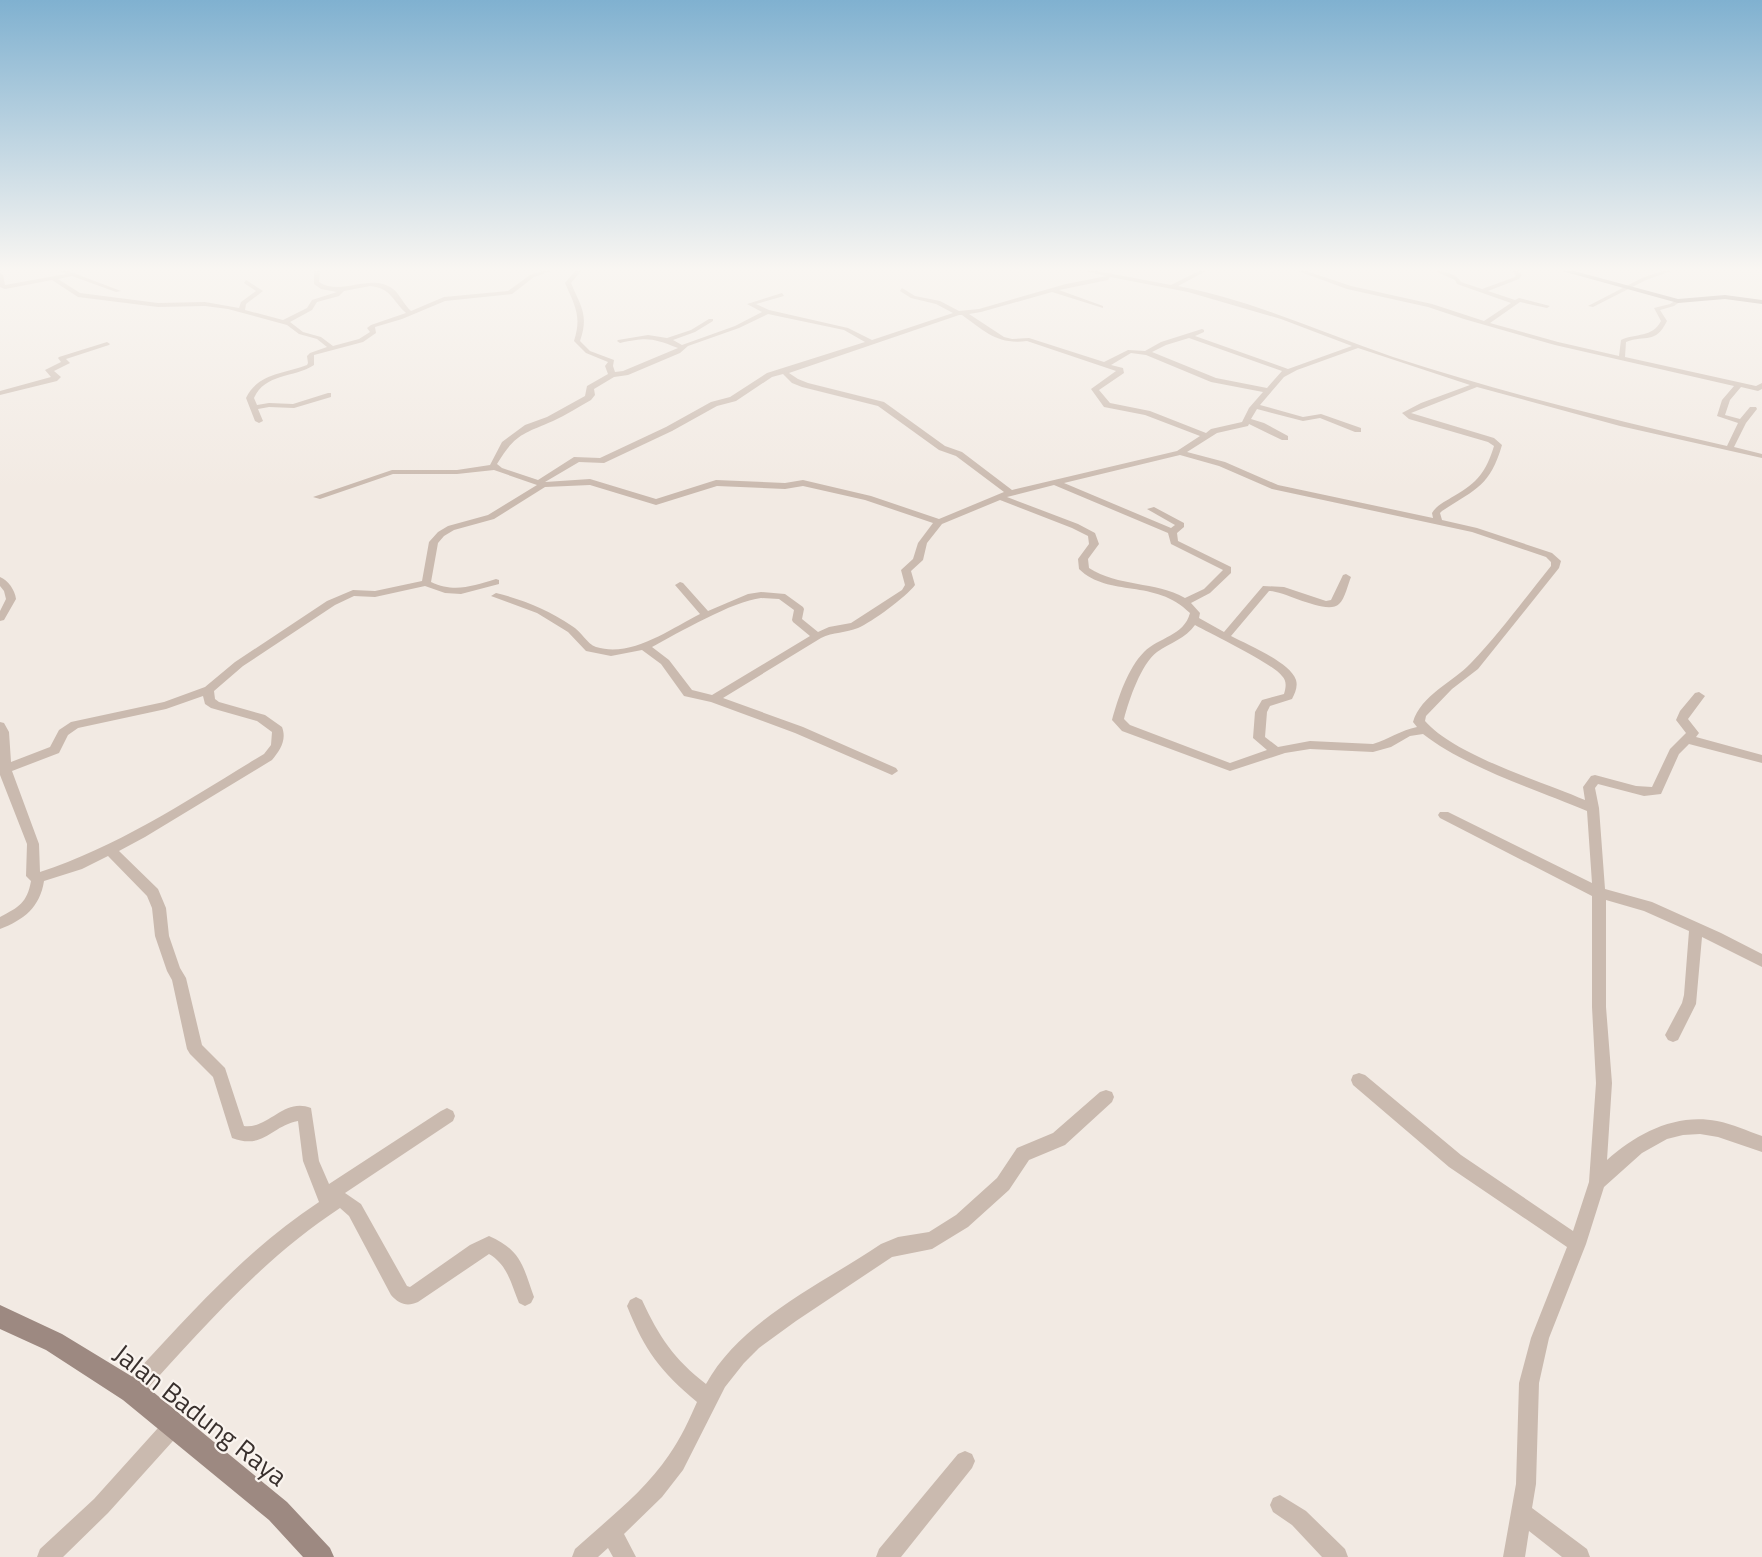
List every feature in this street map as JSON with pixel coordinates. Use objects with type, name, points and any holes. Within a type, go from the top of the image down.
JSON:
[{"type":"street","points":[[0,393],[54,379],[57,377],[49,369],[66,363],[61,358],[107,344]]},
{"type":"street","points":[[327,344],[331,347]]},
{"type":"street","points":[[259,422],[250,398],[255,385],[309,366],[312,364],[310,356],[312,354],[345,344]]},
{"type":"street","points":[[580,344],[588,352],[612,361],[609,366],[612,375]]},
{"type":"street","points":[[676,344],[683,347]]},
{"type":"street","points":[[496,468],[493,464],[506,444],[530,425],[550,419],[588,398],[591,388],[612,375],[681,351],[683,347],[692,344]]},
{"type":"street","points":[[426,583],[430,573],[432,548],[441,534],[451,528],[491,517],[577,459],[601,461],[720,402],[739,395],[770,375],[866,344]]},
{"type":"street","points":[[1041,344],[1121,372],[1095,389],[1107,405],[1147,413],[1207,436]]},
{"type":"street","points":[[1147,353],[1155,346],[1163,344]]},
{"type":"street","points":[[1211,344],[1288,371]]},
{"type":"street","points":[[1352,344],[1476,385],[1623,424],[1762,456]]},
{"type":"street","points":[[1560,344],[1604,356],[1623,357],[1681,373],[1761,388]]},
{"type":"street","points":[[1623,344],[1623,357]]},
{"type":"street","points":[[714,699],[817,636],[829,630],[854,626],[905,592],[910,585],[906,570],[918,560],[919,546],[939,522],[1005,495],[1180,453],[1214,430],[1237,427],[1249,421],[1255,406],[1267,390],[1288,371],[1358,346]]},
{"type":"street","points":[[1105,365],[1130,351],[1147,353],[1214,380],[1267,390]]},
{"type":"street","points":[[784,372],[795,381],[805,385],[881,404],[942,448],[959,454],[1005,495],[1092,535],[1094,544],[1083,559],[1083,566],[1088,573],[1106,580],[1156,589],[1185,602],[1195,613],[1194,620],[1176,637],[1148,654],[1138,669],[1118,720],[1125,728],[1230,767],[1276,751],[1310,745],[1373,748],[1387,744],[1407,733],[1424,730]]},
{"type":"street","points":[[1438,522],[1436,513],[1439,509],[1486,478],[1498,445],[1491,440],[1412,417],[1406,413],[1439,398],[1460,394],[1476,385]]},
{"type":"street","points":[[1739,385],[1726,400],[1721,416],[1742,422]]},
{"type":"street","points":[[254,408],[269,405],[294,406],[328,395]]},
{"type":"street","points":[[1255,406],[1303,419],[1321,416],[1358,430]]},
{"type":"street","points":[[1730,448],[1742,422],[1753,409]]},
{"type":"street","points":[[1249,421],[1285,438]]},
{"type":"street","points":[[1180,453],[1222,464],[1275,487],[1481,532],[1556,558],[1557,563],[1534,595],[1474,667],[1448,686],[1421,715],[1419,722],[1424,730],[1433,736],[1518,779],[1593,808]]},
{"type":"street","points":[[317,497],[392,472],[457,472],[496,468],[540,484],[590,482],[656,502],[716,483],[785,486],[803,483],[868,498],[939,522]]},
{"type":"street","points":[[1056,483],[1172,531]]},
{"type":"street","points":[[1151,508],[1180,524],[1172,531]]},
{"type":"street","points":[[1172,531],[1174,542],[1228,569],[1207,591],[1185,602]]},
{"type":"street","points":[[1226,636],[1266,588],[1279,589],[1322,604],[1332,604],[1335,603],[1346,577]]},
{"type":"street","points":[[0,580],[10,590],[12,598],[0,618]]},
{"type":"street","points":[[3,770],[55,750],[63,733],[75,725],[166,705],[209,690],[239,664],[311,615],[347,596],[359,592],[375,594],[426,583],[443,591],[460,593],[496,582]]},
{"type":"street","points":[[680,585],[706,615]]},
{"type":"street","points":[[496,596],[541,611],[572,630],[590,649],[611,652],[646,646],[706,615],[751,596],[782,596],[799,609],[797,620],[817,636]]},
{"type":"street","points":[[1194,620],[1286,670],[1291,679],[1292,689],[1288,696],[1266,703],[1260,712],[1259,738],[1276,751]]},
{"type":"street","points":[[646,646],[646,649],[665,663],[688,693],[714,699],[799,730],[892,771]]},
{"type":"street","points":[[0,726],[3,732],[3,770],[33,844],[33,876],[38,878],[110,850],[183,810],[268,757],[277,747],[280,739],[278,730],[272,724],[261,718],[215,705],[209,701],[209,690]]},
{"type":"street","points":[[1514,1557],[1526,1484],[1529,1383],[1540,1338],[1577,1244],[1597,1182],[1604,1083],[1599,1007],[1599,893],[1590,782],[1595,779],[1616,782],[1646,792],[1657,791],[1674,752],[1693,732],[1682,720],[1684,714],[1699,696]]},
{"type":"street","points":[[1687,739],[1762,759]]},
{"type":"street","points":[[1444,815],[1599,893],[1647,906],[1762,961]]},
{"type":"street","points":[[110,850],[153,894],[159,908],[162,936],[174,971],[179,978],[195,1049],[220,1073],[238,1132],[249,1136],[258,1134],[283,1119],[299,1112],[305,1113],[311,1161],[327,1201]]},
{"type":"street","points":[[0,923],[21,912],[35,898],[38,878]]},
{"type":"street","points":[[1673,1035],[1692,995],[1696,928]]},
{"type":"street","points":[[1359,1080],[1455,1161],[1577,1244]]},
{"type":"street","points":[[583,1557],[610,1531],[638,1509],[677,1462],[709,1399],[736,1356],[765,1333],[887,1250],[932,1240],[962,1221],[1004,1184],[1023,1154],[1059,1139],[1106,1097]]},
{"type":"street","points":[[132,1391],[277,1244],[315,1214],[327,1201],[447,1116]]},
{"type":"street","points":[[1597,1182],[1615,1161],[1638,1144],[1663,1133],[1690,1127],[1716,1129],[1762,1144]]},
{"type":"street","points":[[327,1201],[338,1199],[345,1201],[355,1210],[397,1289],[403,1295],[412,1296],[476,1251],[489,1245],[499,1248],[513,1261],[525,1297]]},
{"type":"street","points":[[636,1306],[650,1340],[663,1360],[709,1399]]},
{"type":"street","name":"Jalan Badung Raya","points":[[0,1317],[54,1342],[132,1391],[278,1511],[321,1557]]},
{"type":"street","points":[[48,1557],[101,1506],[174,1425]]},
{"type":"street","points":[[887,1557],[965,1461]]},
{"type":"street","points":[[1280,1505],[1299,1518],[1337,1557]]},
{"type":"street","points":[[1521,1512],[1579,1557]]},
{"type":"street","points":[[610,1531],[625,1557]]}]
